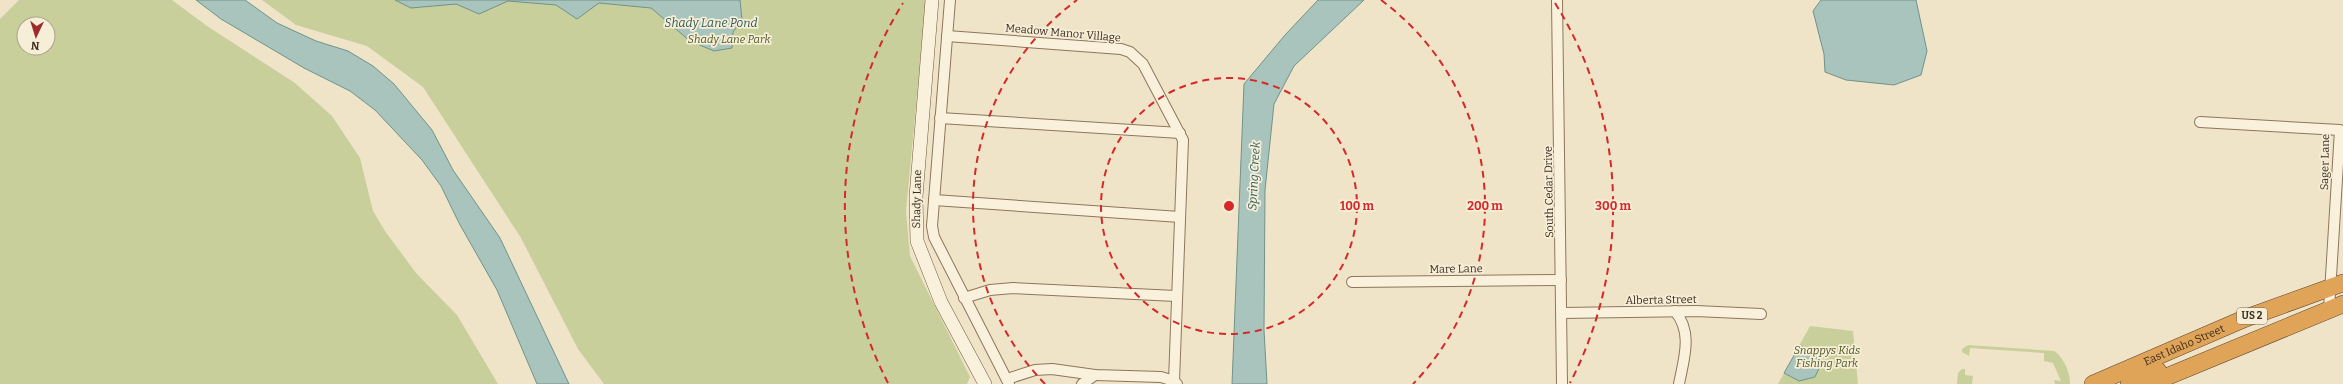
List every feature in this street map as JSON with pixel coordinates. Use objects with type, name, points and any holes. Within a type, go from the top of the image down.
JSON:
[{"type":"highway","name":"East Idaho Street","points":[[2093,384],[2209,333],[2337,285]]},
{"type":"highway","name":"East Idaho Street","points":[[2149,384],[2336,307]]},
{"type":"highway","points":[[2129,384],[2174,363],[2209,333]]},
{"type":"main road","name":"Shady Lane","points":[[932,0],[916,197],[917,241],[941,302],[984,384]]},
{"type":"street","name":"Meadow Manor Village","points":[[947,36],[1121,48],[1130,52],[1143,64],[1183,140],[1176,296],[1176,382],[1161,377],[1095,375],[1052,369],[1035,370],[1008,382],[934,238],[932,226],[940,118],[950,0]]},
{"type":"street","name":"South Cedar Drive","points":[[1557,0],[1562,384]]},
{"type":"street","points":[[940,118],[1180,133]]},
{"type":"street","name":"Sager Lane","points":[[2200,122],[2340,130],[2336,307]]},
{"type":"street","points":[[934,200],[1180,217]]},
{"type":"street","name":"Mare Lane","points":[[1352,282],[1561,280]]},
{"type":"street","points":[[964,298],[990,290],[1013,288],[1176,296]]},
{"type":"street","points":[[1675,311],[1681,319],[1686,331],[1686,345],[1679,384]]},
{"type":"street","name":"Alberta Street","points":[[1562,313],[1675,311],[1762,314]]},
{"type":"street","points":[[1082,384],[1095,375]]},
{"type":"green space","points":[[19,0],[172,0],[207,26],[295,83],[332,116],[360,158],[373,211],[385,231],[416,273],[457,315],[498,384],[0,384],[0,19]]},
{"type":"green space","name":"Shady Lane Park","points":[[262,0],[926,0],[906,211],[910,256],[970,377],[967,384],[604,384],[578,349],[521,238],[423,87],[367,46],[296,25]]},
{"type":"green space","name":"Snappys Kids Fishing Park","points":[[1810,326],[1853,331],[1858,384],[1778,384]]},
{"type":"green space","points":[[1968,345],[2054,351],[2066,366],[2070,384],[2055,384],[2054,380],[2061,381],[2053,363],[2044,361],[2044,353],[1970,348],[1969,356],[1962,352],[1962,349]]},
{"type":"green space","points":[[1962,369],[1965,369],[1965,375],[1973,376],[1972,384],[1957,384],[1958,373]]},
{"type":"water","points":[[196,0],[245,0],[277,23],[316,41],[348,51],[373,66],[394,84],[432,130],[453,170],[500,238],[569,384],[537,384],[497,290],[459,223],[441,186],[422,160],[375,110],[350,91],[304,68],[221,19]]},
{"type":"water","name":"Shady Lane Pond","points":[[395,0],[740,0],[742,20],[733,32],[732,48],[714,51],[690,41],[651,8],[599,3],[577,19],[556,5],[508,1],[479,14],[456,4],[411,8]]},
{"type":"water","name":"Spring Creek","points":[[1318,0],[1364,0],[1294,66],[1274,104],[1265,190],[1264,330],[1267,384],[1232,384],[1244,84],[1285,35]]},
{"type":"water","points":[[1821,0],[1916,0],[1927,51],[1921,75],[1894,85],[1846,80],[1825,72],[1824,54],[1813,11]]},
{"type":"water","points":[[1800,345],[1814,354],[1821,364],[1815,377],[1799,381],[1784,373]]}]
